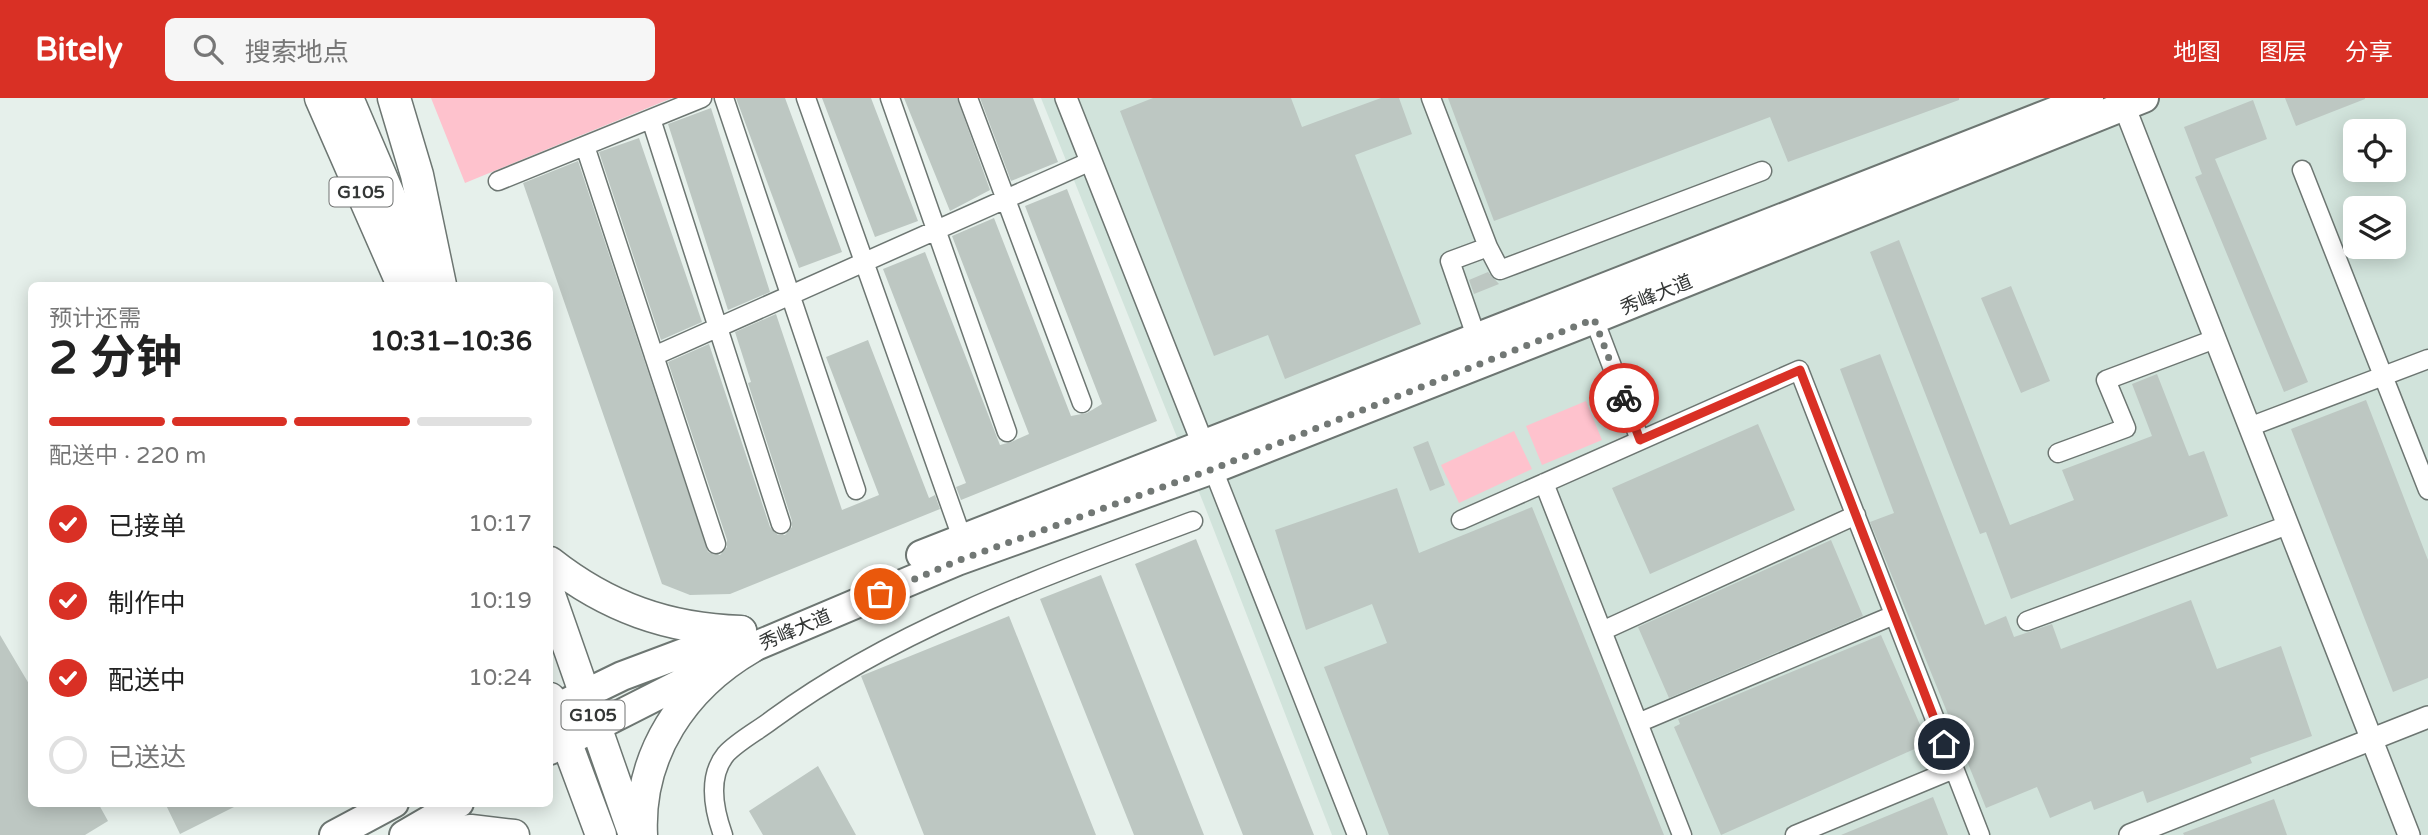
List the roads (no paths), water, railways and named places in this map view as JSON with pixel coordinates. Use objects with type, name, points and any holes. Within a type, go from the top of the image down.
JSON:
[{"type":"highway","name":"G105","points":[[320,98],[401,282]]},
{"type":"highway","name":"G105","points":[[348,98],[427,282]]},
{"type":"highway","points":[[394,98],[417,175],[439,282]]},
{"type":"highway","points":[[553,564],[589,590],[633,612],[746,640]]},
{"type":"highway","name":"G105","points":[[553,603],[634,835]]},
{"type":"highway","points":[[642,835],[643,798],[649,774],[667,729],[695,690],[746,640]]},
{"type":"highway","name":"G105","points":[[553,719],[557,746],[601,835]]},
{"type":"highway","points":[[422,835],[471,830],[514,835]]},
{"type":"main road","name":"秀峰大道","points":[[553,705],[585,694],[622,676],[746,640],[957,561],[1209,457],[1477,339],[2089,98]]},
{"type":"main road","name":"秀峰大道","points":[[557,746],[746,640],[962,538],[1209,457],[1594,319],[2130,101]]},
{"type":"main road","points":[[334,835],[386,807]]},
{"type":"main road","points":[[404,835],[451,807]]},
{"type":"street","points":[[498,181],[702,98]]},
{"type":"street","points":[[724,98],[856,490]]},
{"type":"street","points":[[806,98],[962,538]]},
{"type":"street","points":[[890,98],[1007,432]]},
{"type":"street","points":[[968,98],[1082,403]]},
{"type":"street","points":[[1431,98],[1488,247],[1500,270],[1762,171]]},
{"type":"street","points":[[1072,100],[1091,160],[1357,835]]},
{"type":"street","points":[[2130,101],[2215,339],[2409,835]]},
{"type":"street","points":[[651,119],[781,524]]},
{"type":"street","points":[[585,146],[716,544]]},
{"type":"street","points":[[654,356],[1091,160]]},
{"type":"street","points":[[2302,170],[2428,490]]},
{"type":"street","points":[[1477,339],[1450,261],[1488,247]]},
{"type":"street","points":[[1594,319],[1640,440]]},
{"type":"street","points":[[2058,453],[2126,428],[2106,380],[2215,339]]},
{"type":"street","points":[[2249,427],[2428,359]]},
{"type":"street","points":[[1461,520],[1800,370],[1980,835]]},
{"type":"street","points":[[1545,483],[1682,835]]},
{"type":"street","points":[[1602,631],[1856,515]]},
{"type":"street","points":[[723,835],[713,797],[716,774],[726,754],[817,687],[926,630],[1107,553],[1193,521]]},
{"type":"street","points":[[2027,621],[2288,525]]},
{"type":"street","points":[[1638,723],[1894,615]]},
{"type":"street","points":[[2130,835],[2428,717]]},
{"type":"street","points":[[1795,835],[1954,769]]}]
